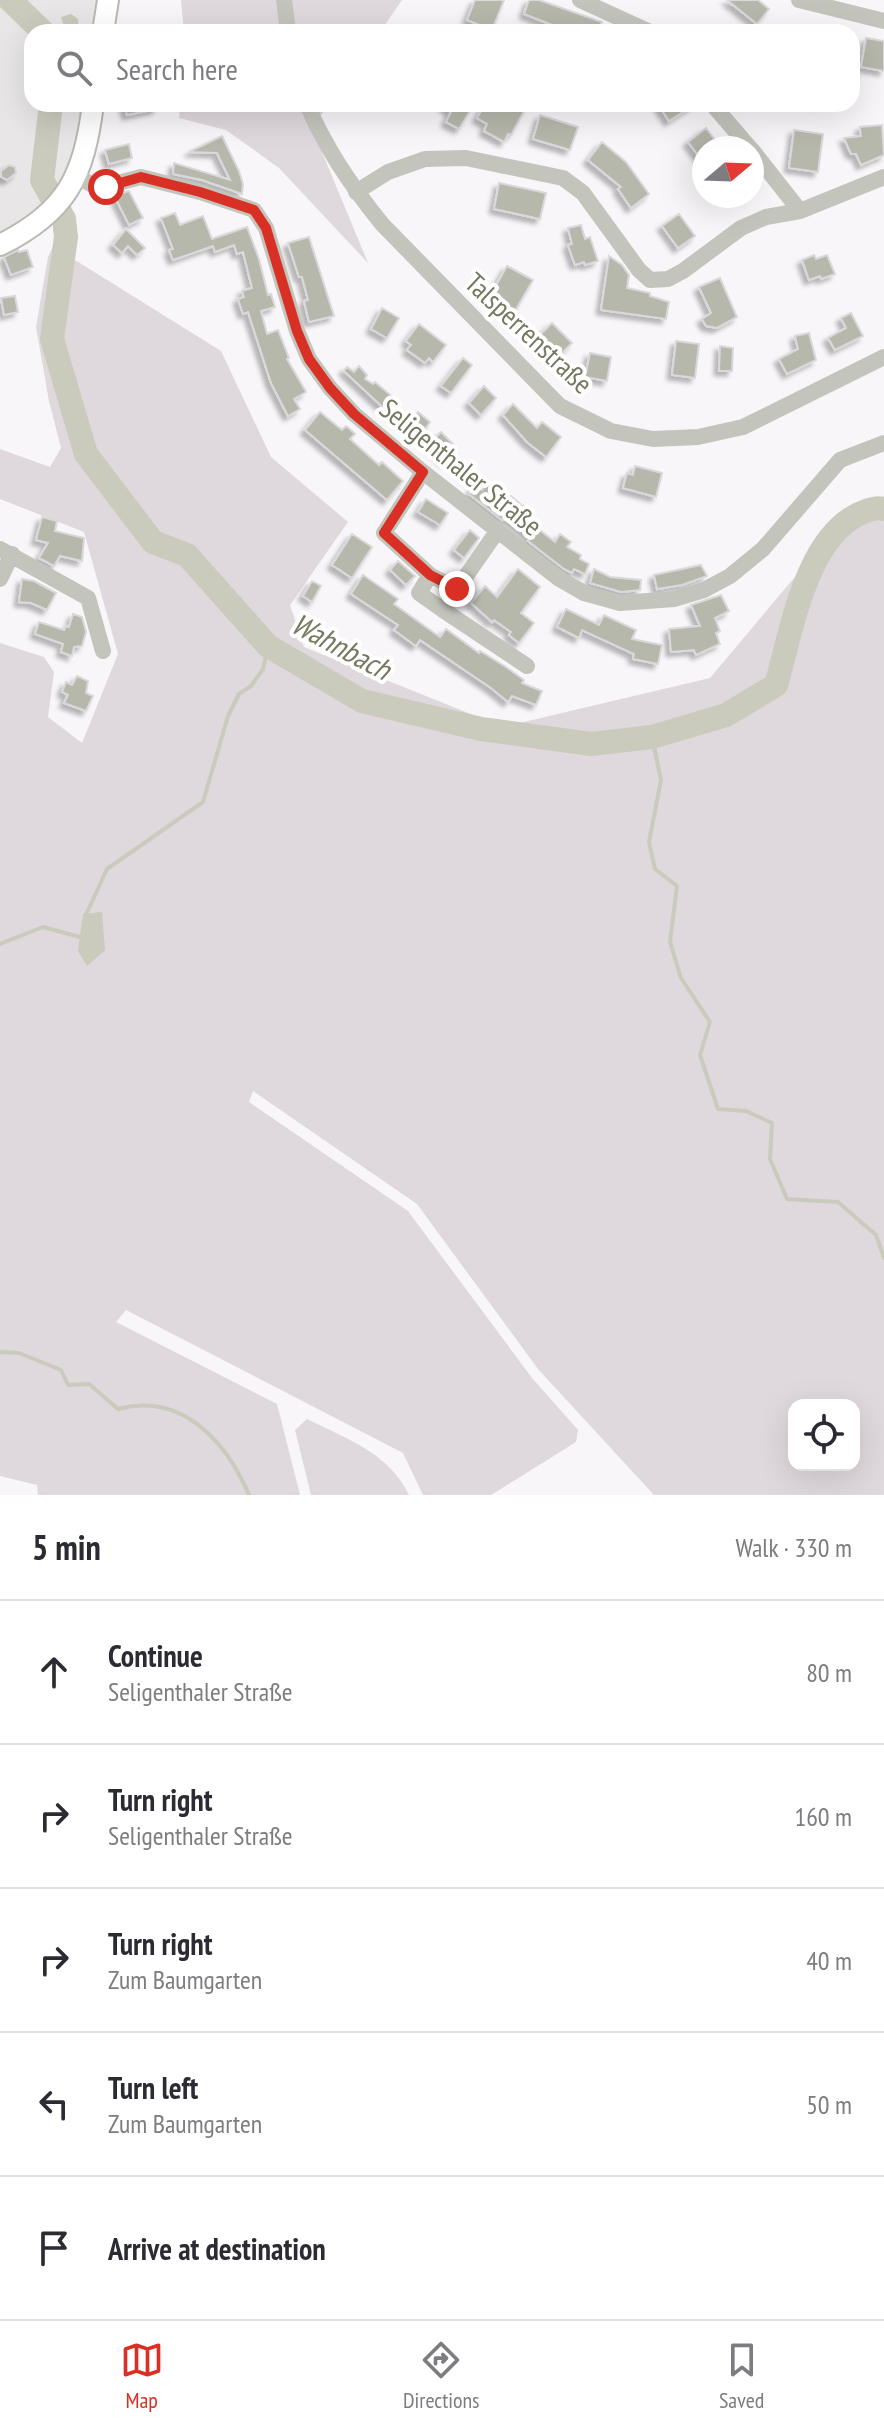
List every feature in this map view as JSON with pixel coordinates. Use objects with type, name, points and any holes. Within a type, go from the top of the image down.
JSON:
[{"type":"main road","points":[[104,24],[108,0]]},
{"type":"main road","points":[[0,245],[27,232],[66,195],[76,176],[92,112]]},
{"type":"street","points":[[284,0],[287,24]]},
{"type":"street","points":[[580,0],[632,24]]},
{"type":"street","points":[[799,0],[884,21]]},
{"type":"street","name":"Talsperrenstraße","points":[[310,112],[318,131],[356,192],[382,224],[560,406],[611,431],[653,439],[698,437],[743,427],[884,357]]},
{"type":"street","points":[[719,112],[740,136]]},
{"type":"street","points":[[356,192],[388,172],[425,159],[466,158],[563,178],[583,193],[639,270],[650,280],[661,281],[683,271],[741,228],[766,217],[800,211],[884,177]]},
{"type":"street","points":[[764,165],[800,211]]},
{"type":"street","name":"Seligenthaler Straße","points":[[76,176],[98,188],[129,179],[150,179],[254,210],[266,228],[297,331],[309,359],[330,388],[354,414],[423,472],[558,578],[584,593],[620,603],[674,599],[704,590],[730,576],[763,549],[840,460],[884,443]]},
{"type":"street","points":[[423,472],[384,533],[430,575],[457,589]]},
{"type":"street","points":[[443,610],[498,530]]},
{"type":"street","points":[[0,579],[6,552],[88,598],[103,651]]},
{"type":"street","points":[[430,575],[419,593],[527,666]]},
{"type":"shaded area","points":[[0,0],[20,0],[32,11],[22,25],[0,5]]},
{"type":"shaded area","points":[[20,0],[102,0],[98,24],[24,24],[24,112],[85,112],[76,157],[62,182],[35,211],[0,233],[0,5],[22,25],[32,11]]},
{"type":"shaded area","points":[[181,0],[402,0],[386,24],[183,24]]},
{"type":"shaded area","points":[[71,14],[78,19],[78,24],[63,24],[61,17]]},
{"type":"shaded area","points":[[179,112],[323,112],[312,128],[368,263],[279,168],[226,130],[179,118]]},
{"type":"shaded area","points":[[61,230],[67,255],[221,351],[271,457],[348,522],[290,605],[304,647],[503,727],[710,678],[794,578],[851,528],[884,515],[884,1495],[654,1495],[538,1369],[417,1204],[253,1091],[249,1102],[408,1211],[532,1378],[578,1430],[576,1442],[491,1495],[423,1495],[403,1453],[126,1310],[116,1322],[277,1404],[300,1495],[38,1495],[37,1485],[0,1476],[0,643],[44,657],[54,672],[48,717],[82,743],[118,654],[84,532],[0,499],[0,449],[50,467],[61,448],[36,327],[48,257]],"holes":[[[102,913],[81,940],[83,914]]]},
{"type":"shaded area","points":[[102,912],[105,950],[87,966],[78,951],[83,914]]},
{"type":"shaded area","points":[[307,1419],[366,1449],[390,1468],[409,1495],[311,1495],[295,1430]]},
{"type":"building","points":[[475,0],[504,0],[494,24],[477,24],[467,20]]},
{"type":"building","points":[[529,0],[539,0],[602,22],[550,24],[524,14]]},
{"type":"building","points":[[727,0],[758,0],[769,9],[757,24]]},
{"type":"building","points":[[866,38],[884,41],[884,71],[861,67]]},
{"type":"building","points":[[451,112],[469,112],[459,129],[446,122]]},
{"type":"building","points":[[480,112],[524,112],[504,142],[484,131],[487,124],[477,118]]},
{"type":"building","points":[[663,112],[683,112],[669,121]]},
{"type":"building","points":[[540,115],[578,127],[570,150],[533,139]]},
{"type":"building","points":[[882,125],[884,155],[861,165],[856,154],[851,154],[844,138],[861,136],[860,127]]},
{"type":"building","points":[[706,128],[712,136],[696,136]]},
{"type":"building","points":[[794,130],[823,134],[818,172],[789,168]]},
{"type":"building","points":[[222,136],[239,171],[242,194],[173,174],[174,163],[230,180],[217,153],[189,152]]},
{"type":"building","points":[[602,142],[626,162],[649,194],[631,208],[618,189],[621,187],[588,160]]},
{"type":"building","points":[[129,144],[132,158],[109,164],[105,150]]},
{"type":"building","points":[[9,165],[15,167],[16,173],[7,180],[1,177],[1,171]]},
{"type":"building","points":[[499,183],[546,193],[540,219],[494,209]]},
{"type":"building","points":[[129,191],[143,218],[129,225],[114,195]]},
{"type":"building","points":[[175,213],[180,225],[203,216],[212,239],[247,227],[268,295],[271,294],[275,307],[261,311],[267,334],[278,330],[287,359],[306,392],[294,399],[300,409],[288,416],[271,383],[248,312],[243,314],[238,299],[244,297],[242,291],[252,288],[243,252],[237,254],[234,245],[215,252],[213,246],[173,260],[169,250],[173,249],[161,218]]},
{"type":"building","points":[[679,214],[695,236],[678,248],[662,226]]},
{"type":"building","points":[[581,225],[585,239],[590,237],[598,261],[575,265],[568,245],[572,244],[568,228]]},
{"type":"building","points":[[126,229],[145,248],[137,255],[128,246],[122,253],[113,245]]},
{"type":"building","points":[[309,237],[334,316],[309,322],[302,277],[299,277],[288,243]]},
{"type":"building","points":[[18,250],[27,250],[33,267],[11,275],[4,257]]},
{"type":"building","points":[[814,255],[816,259],[827,255],[835,274],[809,280],[802,260]]},
{"type":"building","points":[[609,256],[622,265],[629,275],[627,288],[650,293],[650,296],[669,302],[666,319],[601,310]]},
{"type":"building","points":[[507,266],[533,280],[515,311],[490,296]]},
{"type":"building","points":[[720,278],[737,317],[717,328],[706,326],[702,319],[711,313],[699,287]]},
{"type":"building","points":[[15,296],[18,312],[4,315],[1,298]]},
{"type":"building","points":[[382,308],[399,318],[387,338],[371,329]]},
{"type":"building","points":[[851,313],[863,336],[835,350],[828,338],[846,328],[841,318]]},
{"type":"building","points":[[552,323],[572,343],[556,359],[536,339]]},
{"type":"building","points":[[419,324],[446,345],[433,362],[429,358],[425,363],[407,350],[411,345],[406,341]]},
{"type":"building","points":[[809,333],[816,360],[787,374],[779,359],[798,349],[795,336]]},
{"type":"building","points":[[676,341],[699,344],[695,378],[672,375]]},
{"type":"building","points":[[720,346],[733,348],[732,371],[719,371]]},
{"type":"building","points":[[590,353],[611,357],[607,381],[585,377]]},
{"type":"building","points":[[463,358],[472,365],[451,393],[441,386]]},
{"type":"building","points":[[359,366],[367,375],[365,379],[373,384],[375,382],[400,403],[390,414],[344,371],[347,367],[354,372]]},
{"type":"building","points":[[484,386],[496,398],[481,415],[469,403]]},
{"type":"building","points":[[513,404],[537,428],[542,422],[561,437],[546,457],[527,442],[503,415]]},
{"type":"building","points":[[320,412],[342,430],[346,426],[351,430],[355,434],[350,439],[403,481],[387,500],[305,430]]},
{"type":"building","points":[[418,412],[430,422],[421,435],[409,424]]},
{"type":"building","points":[[441,432],[458,449],[445,462],[431,447],[434,445],[431,442]]},
{"type":"building","points":[[635,466],[662,473],[656,497],[623,488],[627,473],[633,475]]},
{"type":"building","points":[[487,483],[508,499],[511,496],[531,513],[526,519],[555,542],[560,534],[571,542],[567,547],[589,564],[585,574],[564,569],[528,541],[531,538],[506,518],[502,520],[469,494],[475,485],[482,490]]},
{"type":"building","points":[[426,499],[448,513],[440,525],[418,512]]},
{"type":"building","points":[[42,517],[57,521],[55,531],[84,538],[82,561],[60,556],[54,566],[39,558],[48,543],[36,540]]},
{"type":"building","points":[[470,530],[479,538],[464,558],[454,550]]},
{"type":"building","points":[[352,534],[372,547],[352,578],[332,565]]},
{"type":"building","points":[[398,561],[415,576],[406,585],[390,570]]},
{"type":"building","points":[[701,565],[707,576],[682,585],[657,589],[654,575]]},
{"type":"building","points":[[518,569],[540,587],[521,613],[534,623],[519,643],[509,635],[511,632],[494,620],[492,622],[471,603],[485,586],[497,597]]},
{"type":"building","points":[[594,569],[610,577],[641,580],[640,590],[621,592],[590,583]]},
{"type":"building","points":[[363,575],[398,599],[394,604],[440,637],[446,629],[479,653],[506,667],[524,680],[522,683],[542,691],[536,705],[512,696],[508,702],[420,640],[416,646],[394,630],[398,625],[351,594]]},
{"type":"building","points":[[22,579],[34,581],[56,593],[47,610],[19,602]]},
{"type":"building","points":[[312,581],[321,586],[312,602],[303,596]]},
{"type":"building","points":[[721,595],[729,611],[715,618],[720,631],[716,633],[720,644],[696,655],[694,650],[671,652],[669,629],[700,626],[691,605]]},
{"type":"building","points":[[566,609],[599,625],[604,615],[636,630],[632,639],[662,645],[658,664],[633,659],[634,654],[582,630],[579,638],[557,627]]},
{"type":"building","points":[[73,614],[82,617],[86,632],[82,646],[74,647],[72,656],[61,652],[63,644],[35,634],[39,622],[64,630],[66,626],[69,627]]},
{"type":"building","points":[[77,676],[88,681],[86,693],[93,696],[86,711],[64,703],[68,695],[62,692],[66,682],[72,685]]},
{"type":"waterway","name":"Wahnbach","points":[[10,0],[35,24]]},
{"type":"waterway","name":"Wahnbach","points":[[50,112],[42,180],[64,219],[66,237],[52,339],[86,454],[153,542],[187,555],[268,646],[362,701],[481,729],[591,744],[652,737],[726,715],[776,685],[804,586],[829,539],[846,522],[866,511],[884,509]]},
{"type":"waterway","points":[[85,917],[107,869],[203,802],[228,716],[239,694],[251,686],[263,669],[268,646]]},
{"type":"waterway","points":[[652,737],[661,780],[649,842],[655,869],[677,886],[670,942],[681,978],[710,1022],[700,1055],[718,1109],[746,1111],[772,1123],[770,1159],[787,1199],[838,1202],[876,1235],[884,1258]]},
{"type":"waterway","points":[[0,944],[43,927],[80,937]]},
{"type":"waterway","points":[[0,1352],[19,1353],[61,1370],[68,1385],[89,1384],[118,1409],[141,1406],[162,1408],[182,1415],[199,1425],[228,1456],[249,1495]]},
{"type":"route","points":[[106,187],[141,177],[254,210],[266,228],[297,331],[309,359],[354,414],[423,472],[384,533],[430,575],[457,589]]}]
